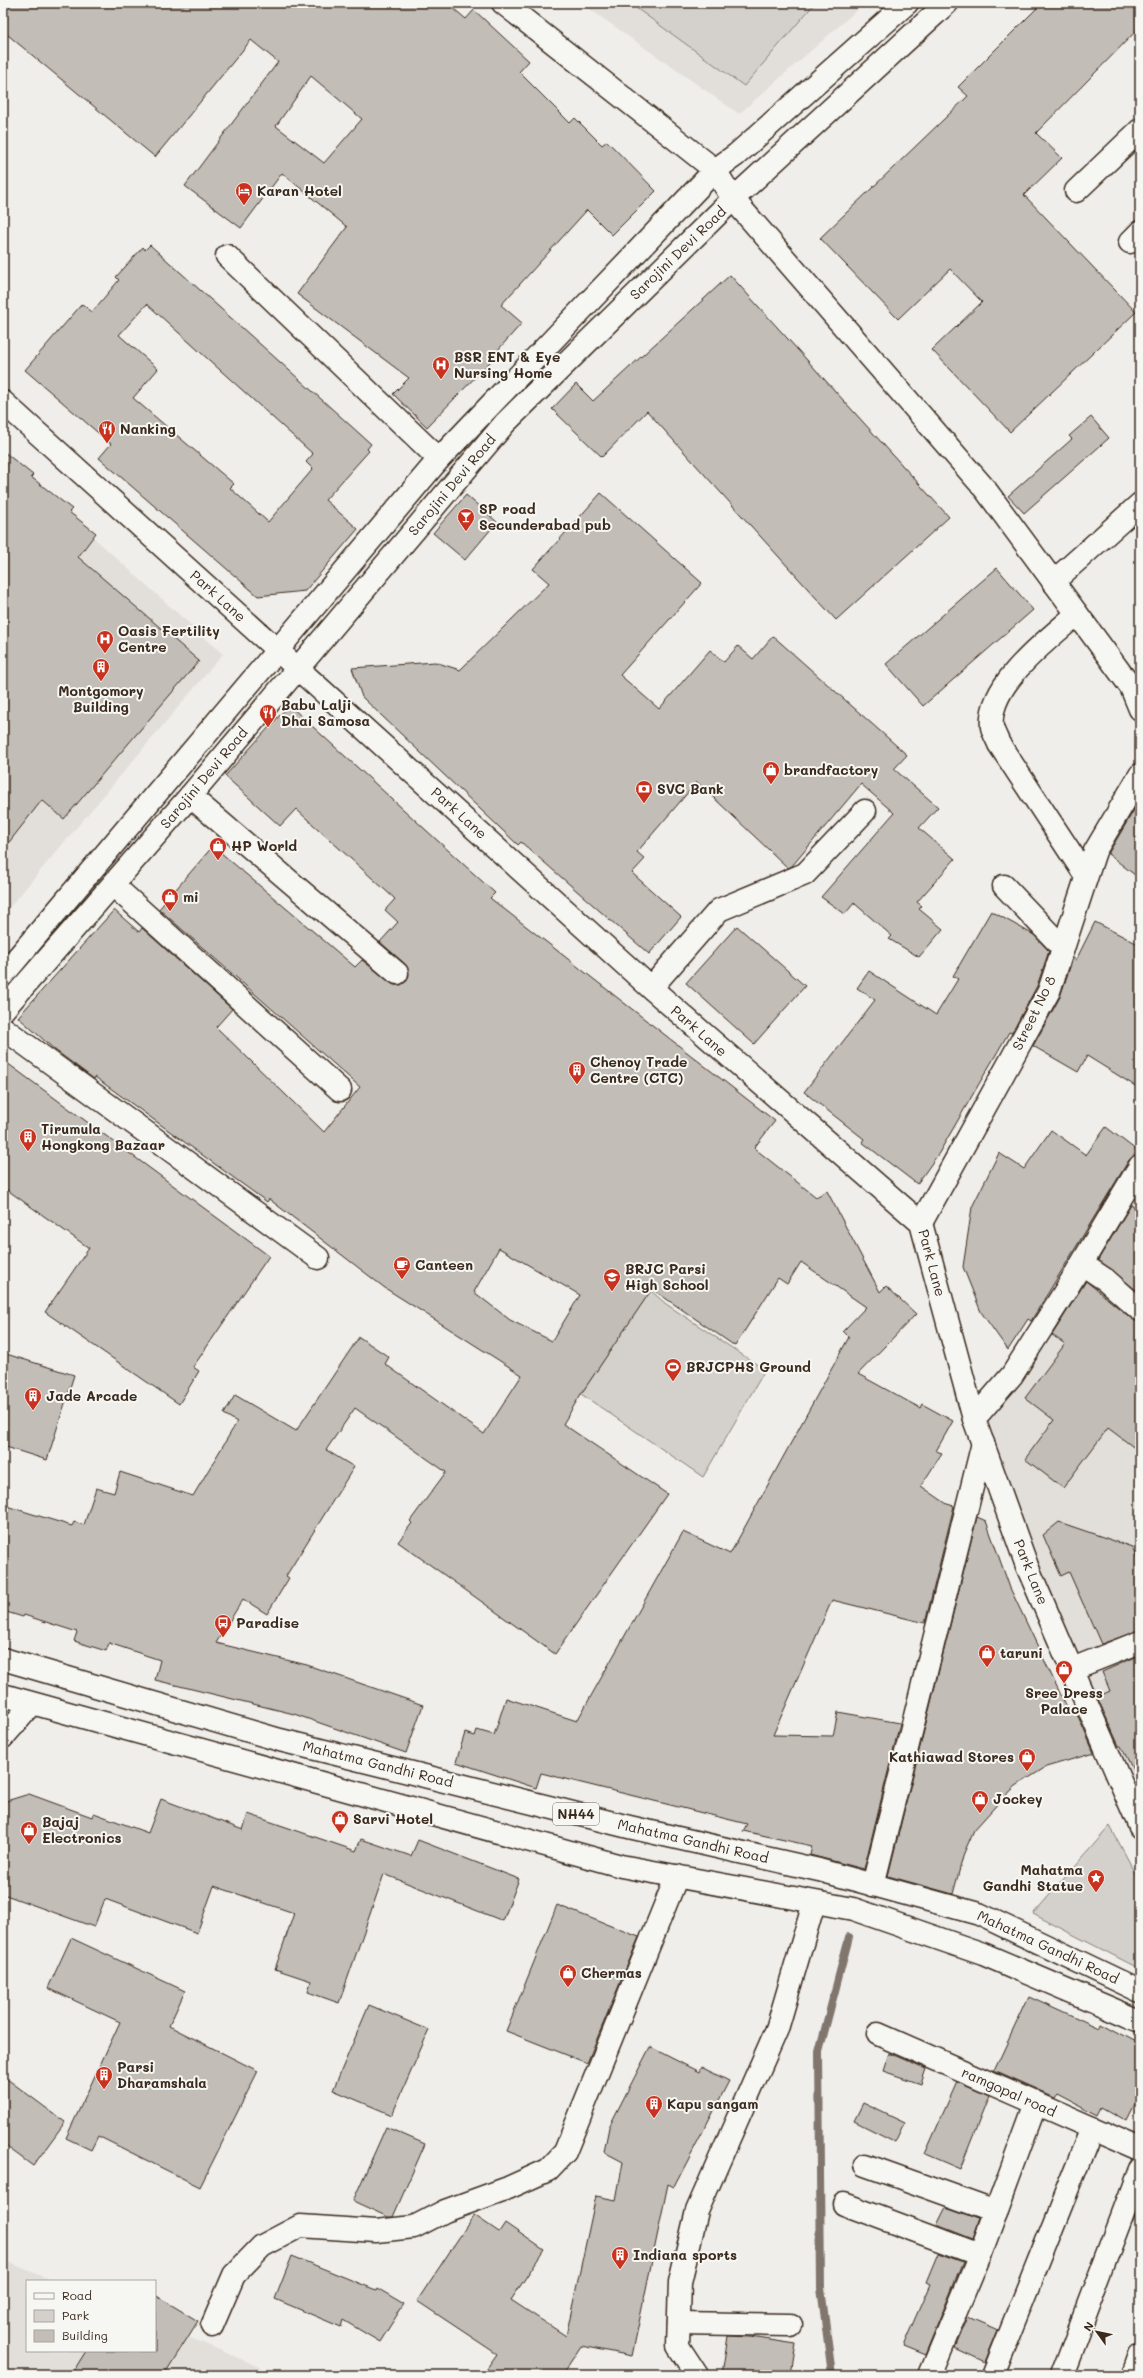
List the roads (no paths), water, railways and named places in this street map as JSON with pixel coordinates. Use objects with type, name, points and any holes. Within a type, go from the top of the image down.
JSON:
[{"type":"main road","points":[[503,3],[715,170],[733,199],[985,489],[1131,687],[1140,709]]},
{"type":"main road","name":"Sarojini Devi Road","points":[[3,975],[438,459],[715,170],[736,155],[907,3]]},
{"type":"main road","name":"Sarojini Devi Road","points":[[3,1010],[190,796],[505,423],[733,199],[947,3]]},
{"type":"main road","points":[[1076,191],[1140,130]]},
{"type":"main road","points":[[227,256],[438,459]]},
{"type":"main road","name":"Park Lane","points":[[3,402],[298,667],[651,988],[922,1223],[974,1419],[1027,1566],[1140,1827]]},
{"type":"main road","points":[[1053,582],[1140,504]]},
{"type":"main road","points":[[1077,614],[1036,651],[1003,688],[995,706],[992,727],[998,744],[1086,876]]},
{"type":"main road","name":"Street No 8","points":[[922,1223],[1048,991],[1095,851],[1140,775]]},
{"type":"main road","points":[[190,796],[397,973]]},
{"type":"main road","points":[[651,988],[719,910],[805,874],[865,811]]},
{"type":"main road","points":[[113,885],[340,1090]]},
{"type":"main road","points":[[1004,886],[1063,948]]},
{"type":"main road","points":[[3,1028],[318,1258]]},
{"type":"main road","points":[[974,1419],[1012,1375],[1082,1264],[1140,1166]]},
{"type":"main road","points":[[1082,1264],[1106,1280],[1140,1310]]},
{"type":"main road","points":[[873,1885],[983,1443]]},
{"type":"main road","points":[[1072,1669],[1140,1642]]},
{"type":"main road","name":"Mahatma Gandhi Road","points":[[3,1660],[280,1740],[629,1827],[819,1870],[980,1914],[1140,1991]]},
{"type":"main road","name":"Mahatma Gandhi Road","points":[[3,1695],[621,1866],[814,1903],[853,1909],[983,1954],[1140,2021]]},
{"type":"main road","points":[[3,1737],[32,1704]]},
{"type":"main road","points":[[212,2326],[234,2275],[262,2246],[300,2226],[376,2231],[414,2227],[445,2211],[508,2188],[548,2170],[565,2152],[677,1876]]},
{"type":"main road","points":[[697,2375],[678,2346],[680,2282],[697,2211],[777,2029],[814,1903]]},
{"type":"main road","name":"ramgopal road","points":[[878,2034],[1140,2149]]},
{"type":"main road","points":[[930,2375],[980,2255],[1036,2103]]},
{"type":"main road","points":[[993,2375],[1092,2128]]},
{"type":"main road","points":[[865,2165],[996,2212]]},
{"type":"main road","points":[[1062,2375],[1140,2169]]},
{"type":"main road","points":[[844,2204],[980,2255]]},
{"type":"main road","points":[[679,2323],[791,2325]]},
{"type":"main road","points":[[1133,2375],[1140,2355]]},
{"type":"waterway","points":[[832,2375],[821,2288],[819,2052],[849,1937]]},
{"type":"place","name":"Karan Hotel","points":[[244,206]]},
{"type":"place","name":"BSR ENT & Eye Nursing Home","points":[[441,380]]},
{"type":"place","name":"Nanking","points":[[107,444]]},
{"type":"place","name":"SP road Secunderabad pub","points":[[466,532]]},
{"type":"place","name":"Oasis Fertility Centre","points":[[105,654]]},
{"type":"place","name":"Montgomory Building","points":[[101,682]]},
{"type":"place","name":"Babu Lalji Dhai Samosa","points":[[268,728]]},
{"type":"place","name":"brandfactory","points":[[771,785]]},
{"type":"place","name":"SVC Bank","points":[[644,804]]},
{"type":"place","name":"HP World","points":[[218,861]]},
{"type":"place","name":"mi","points":[[170,912]]},
{"type":"place","name":"Chenoy Trade Centre (CTC)","points":[[577,1085]]},
{"type":"place","name":"Tirumula Hongkong Bazaar","points":[[28,1152]]},
{"type":"place","name":"Canteen","points":[[402,1280]]},
{"type":"place","name":"BRJC Parsi High School","points":[[612,1292]]},
{"type":"place","name":"BRJCPHS Ground","points":[[673,1382]]},
{"type":"place","name":"Jade Arcade","points":[[33,1411]]},
{"type":"place","name":"Paradise","points":[[223,1638]]},
{"type":"place","name":"taruni","points":[[987,1668]]},
{"type":"place","name":"Sree Dress Palace","points":[[1064,1684]]},
{"type":"place","name":"Kathiawad Stores","points":[[1027,1772]]},
{"type":"place","name":"Jockey","points":[[980,1814]]},
{"type":"place","name":"Sarvi Hotel","points":[[340,1834]]},
{"type":"place","name":"Bajaj Electronics","points":[[29,1845]]},
{"type":"place","name":"Mahatma Gandhi Statue","points":[[1096,1893]]},
{"type":"place","name":"Chermas","points":[[568,1988]]},
{"type":"place","name":"Parsi Dharamshala","points":[[104,2090]]},
{"type":"place","name":"Kapu sangam","points":[[654,2119]]},
{"type":"place","name":"Indiana sports","points":[[620,2270]]}]
